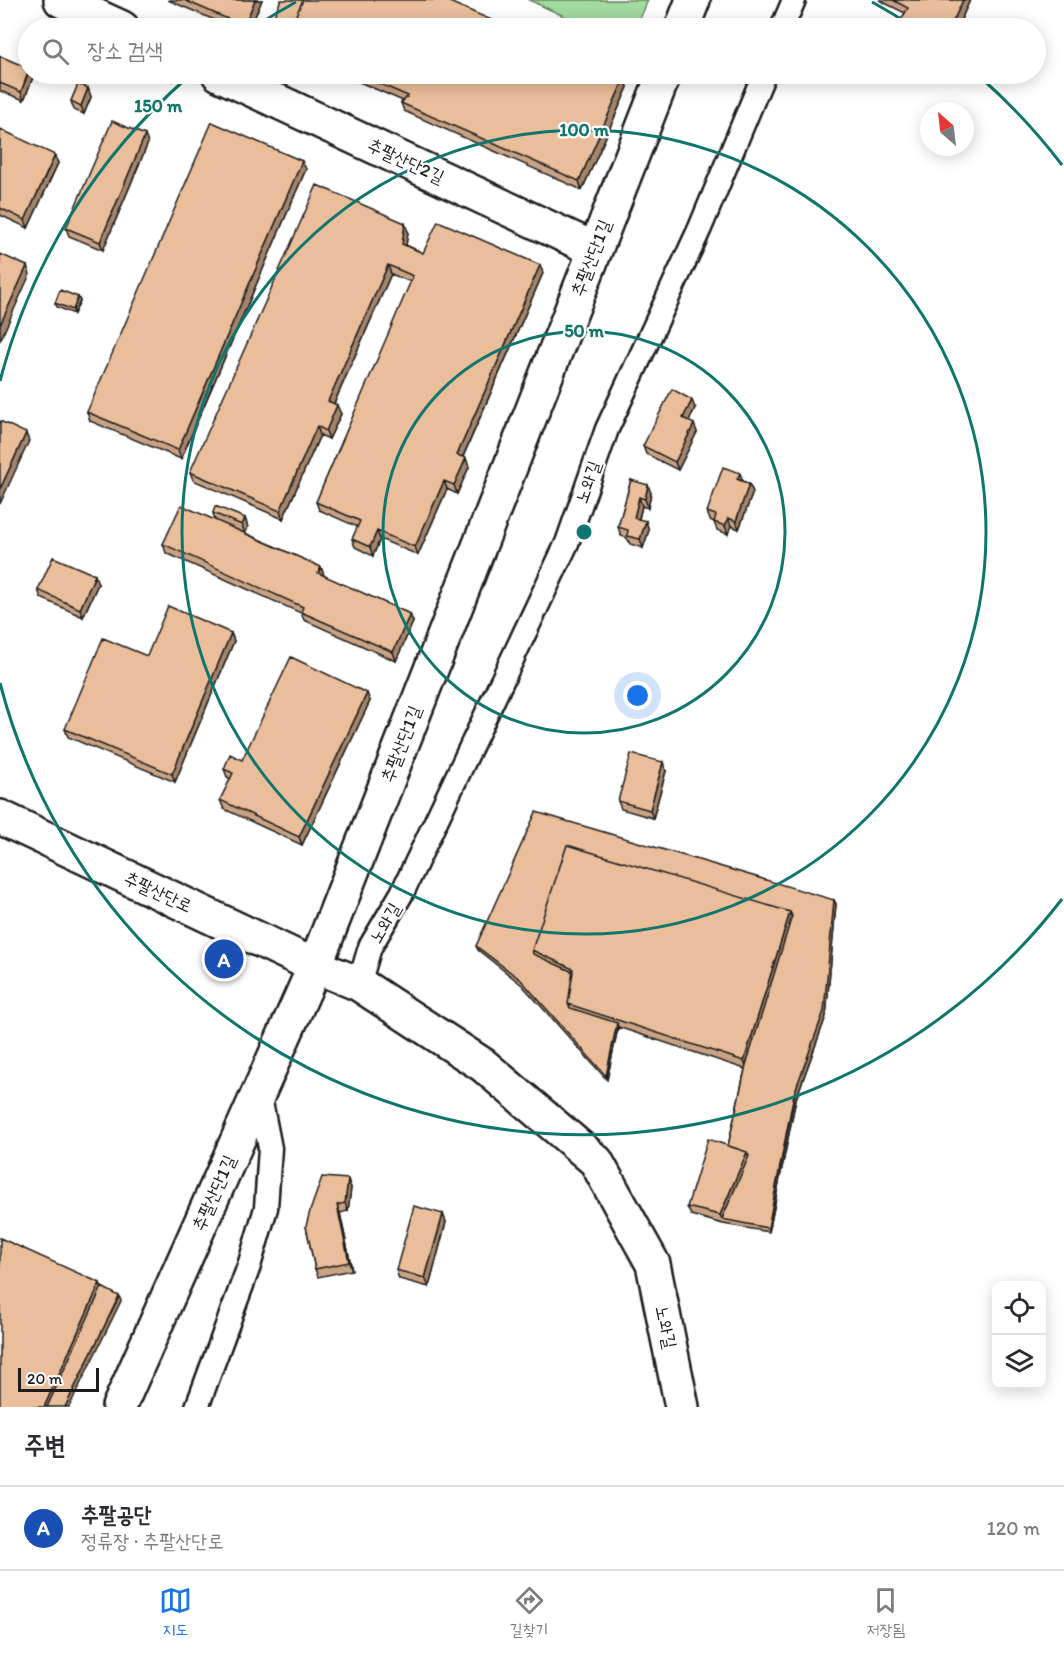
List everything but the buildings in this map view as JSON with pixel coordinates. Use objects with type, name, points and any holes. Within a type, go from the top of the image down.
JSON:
[{"type":"street","points":[[61,0],[100,18]]},
{"type":"street","points":[[686,18],[693,0]]},
{"type":"street","points":[[786,18],[794,0]]},
{"type":"street","name":"추팔산단2길","points":[[240,84],[594,249]]},
{"type":"street","name":"추팔산단1길","points":[[119,1407],[315,966],[660,84]]},
{"type":"street","name":"노와길","points":[[359,984],[370,947],[402,893],[567,543],[607,429],[700,228],[760,84]]},
{"type":"street","name":"추팔산단로","points":[[0,817],[315,966]]},
{"type":"street","name":"노와길","points":[[315,966],[359,984],[483,1065],[596,1161],[653,1264],[682,1407]]},
{"type":"street","points":[[197,1407],[249,1266],[266,1208],[270,1148],[259,1092]]},
{"type":"green space","points":[[529,0],[648,0],[640,18],[568,18]]},
{"type":"place","name":"추팔공단","points":[[224,959]]}]
